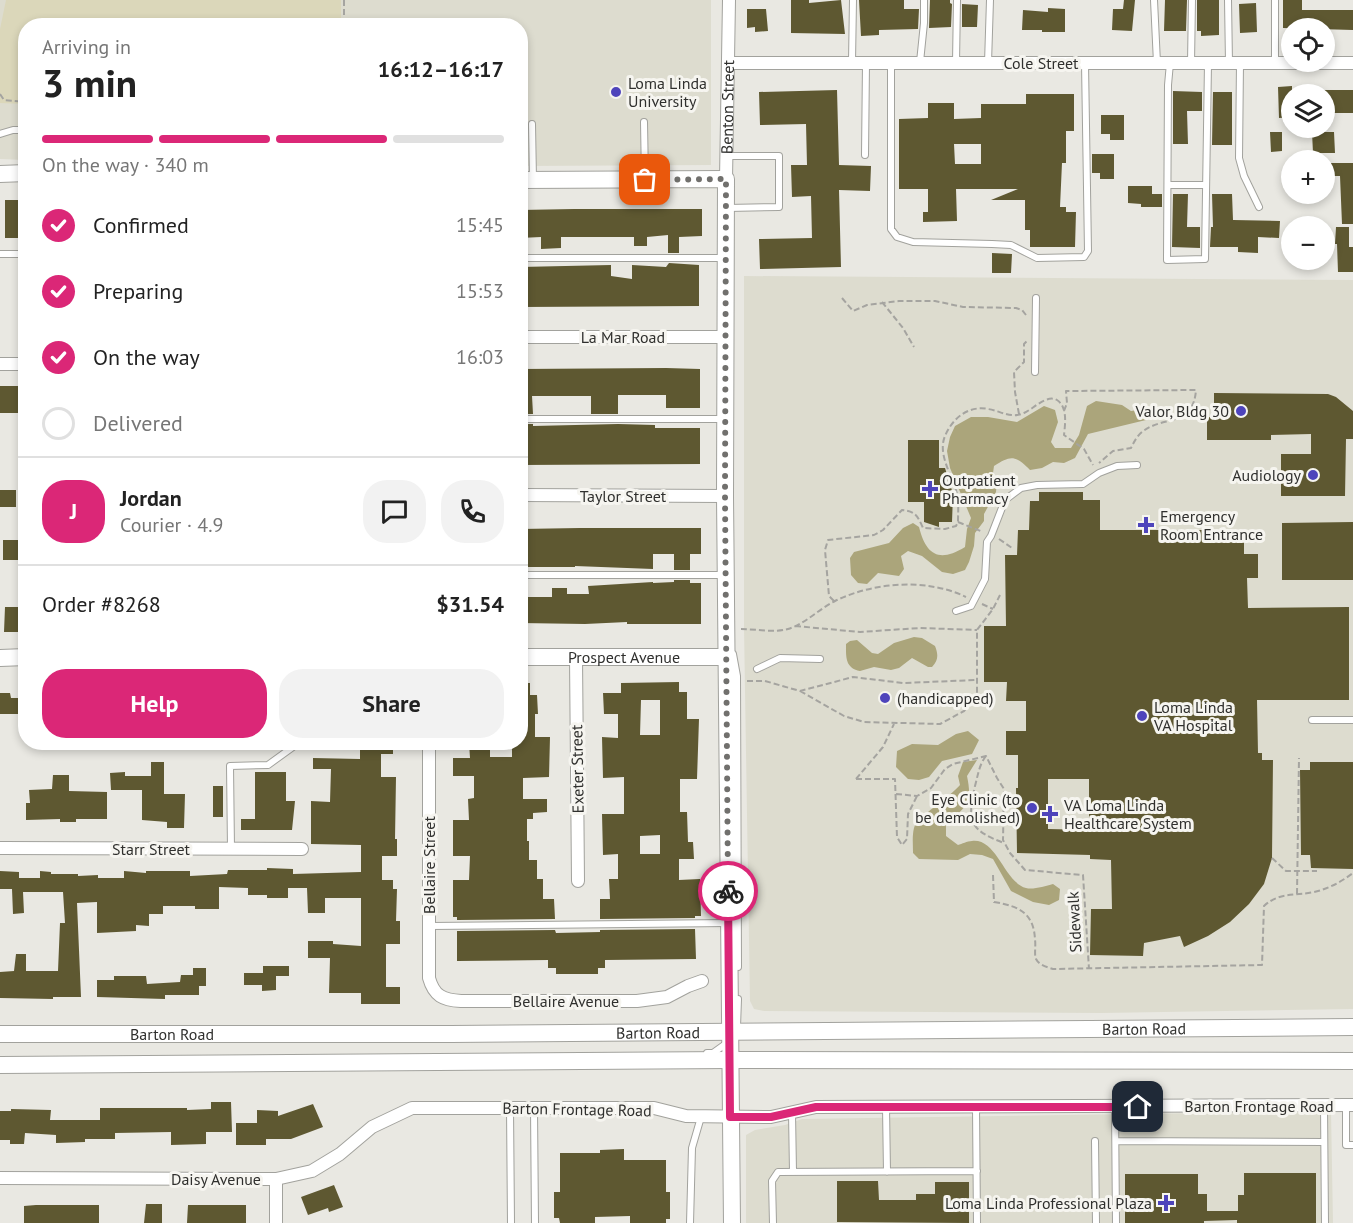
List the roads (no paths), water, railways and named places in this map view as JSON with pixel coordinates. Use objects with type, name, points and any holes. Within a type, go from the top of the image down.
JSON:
[{"type":"main road","points":[[0,174],[18,173]]},
{"type":"main road","points":[[528,180],[726,179]]},
{"type":"main road","name":"Benton Street","points":[[726,179],[725,575],[728,923],[732,1035],[729,1060],[732,1223]]},
{"type":"main road","name":"Prospect Avenue","points":[[528,657],[576,657],[726,649]]},
{"type":"main road","points":[[0,658],[18,657]]},
{"type":"main road","name":"Barton Road","points":[[0,1034],[732,1035],[1353,1027]]},
{"type":"main road","name":"Barton Road","points":[[0,1065],[729,1060],[1353,1061]]},
{"type":"street","name":"Benton Street","points":[[726,179],[729,0]]},
{"type":"street","name":"Cole Street","points":[[729,63],[1353,63]]},
{"type":"street","name":"La Mar Road","points":[[528,338],[726,337]]},
{"type":"street","points":[[0,364],[18,364]]},
{"type":"street","name":"Taylor Street","points":[[528,495],[725,496]]},
{"type":"street","name":"Exeter Street","points":[[576,657],[578,880]]},
{"type":"street","name":"Bellaire Street","points":[[429,750],[429,978],[431,988]]},
{"type":"street","name":"Starr Street","points":[[0,848],[302,849]]},
{"type":"street","name":"Bellaire Avenue","points":[[431,988],[436,995],[445,1000],[460,1001],[637,1001],[667,996],[702,981]]},
{"type":"street","name":"Barton Frontage Road","points":[[412,1108],[654,1108],[686,1116],[771,1117],[816,1107],[1350,1105]]},
{"type":"street","name":"Daisy Avenue","points":[[0,1178],[276,1179],[312,1171],[340,1154],[372,1126],[412,1108]]},
{"type":"street","points":[[276,1179],[276,1223]]},
{"type":"lane","points":[[852,63],[853,0]]},
{"type":"lane","points":[[920,63],[924,0]]},
{"type":"lane","points":[[956,63],[957,0]]},
{"type":"lane","points":[[988,63],[990,0]]},
{"type":"lane","points":[[1154,0],[1168,85],[1167,260],[1204,259],[1208,63]]},
{"type":"lane","points":[[1191,63],[1192,0]]},
{"type":"lane","points":[[1228,0],[1239,158],[1244,176],[1259,207]]},
{"type":"lane","points":[[1275,0],[1275,63]]},
{"type":"lane","points":[[865,155],[866,63]]},
{"type":"lane","points":[[891,63],[891,229],[897,237],[913,242],[1011,245],[1037,258],[1084,257],[1088,251],[1085,63]]},
{"type":"lane","points":[[528,169],[532,123]]},
{"type":"lane","points":[[644,123],[645,180]]},
{"type":"lane","points":[[0,134],[18,130]]},
{"type":"lane","points":[[726,208],[779,207],[779,156],[727,156]]},
{"type":"lane","points":[[1168,185],[1206,185]]},
{"type":"lane","points":[[0,254],[18,254]]},
{"type":"lane","points":[[528,258],[726,258]]},
{"type":"lane","points":[[1035,372],[1036,298]]},
{"type":"lane","points":[[528,419],[725,419]]},
{"type":"lane","points":[[956,611],[971,606],[985,579],[987,542],[1005,500],[1021,488],[1037,485],[1083,484],[1099,473],[1117,466],[1137,465]]},
{"type":"lane","points":[[528,575],[725,575]]},
{"type":"lane","points":[[726,649],[735,659],[738,675],[738,975]]},
{"type":"lane","points":[[757,669],[780,658],[820,659]]},
{"type":"lane","points":[[1312,720],[1353,720]]},
{"type":"lane","points":[[231,850],[230,765],[268,765],[289,750]]},
{"type":"lane","points":[[430,926],[728,923]]},
{"type":"lane","points":[[580,1062],[609,1053],[713,1053],[732,1035],[739,1016],[738,987]]},
{"type":"lane","points":[[1324,1105],[1325,1223]]},
{"type":"lane","points":[[1350,1105],[1346,1145],[1353,1145]]},
{"type":"lane","points":[[886,1106],[887,1172]]},
{"type":"lane","points":[[976,1107],[977,1223]]},
{"type":"lane","points":[[1115,1107],[1116,1223]]},
{"type":"lane","points":[[510,1108],[511,1223]]},
{"type":"lane","points":[[534,1108],[535,1223]]},
{"type":"lane","points":[[792,1112],[793,1172]]},
{"type":"lane","points":[[690,1223],[692,1148],[701,1116]]},
{"type":"lane","points":[[1095,1142],[1096,1223]]},
{"type":"lane","points":[[1116,1142],[1324,1142]]},
{"type":"lane","points":[[772,1223],[771,1181],[778,1172],[976,1171]]},
{"type":"place","name":"Loma Linda University","points":[[616,92]]},
{"type":"place","name":"Valor, Bldg 30","points":[[1241,411]]},
{"type":"place","name":"Audiology","points":[[1313,475]]},
{"type":"place","name":"Outpatient Pharmacy","points":[[930,489]]},
{"type":"place","name":"Emergency Room Entrance","points":[[1146,525]]},
{"type":"place","name":"(handicapped)","points":[[885,698]]},
{"type":"place","name":"Loma Linda VA Hospital","points":[[1142,716]]},
{"type":"place","name":"Eye Clinic (to be demolished)","points":[[1032,808]]},
{"type":"place","name":"VA Loma Linda Healthcare System","points":[[1050,814]]},
{"type":"place","name":"Loma Linda Professional Plaza","points":[[1166,1203]]}]
